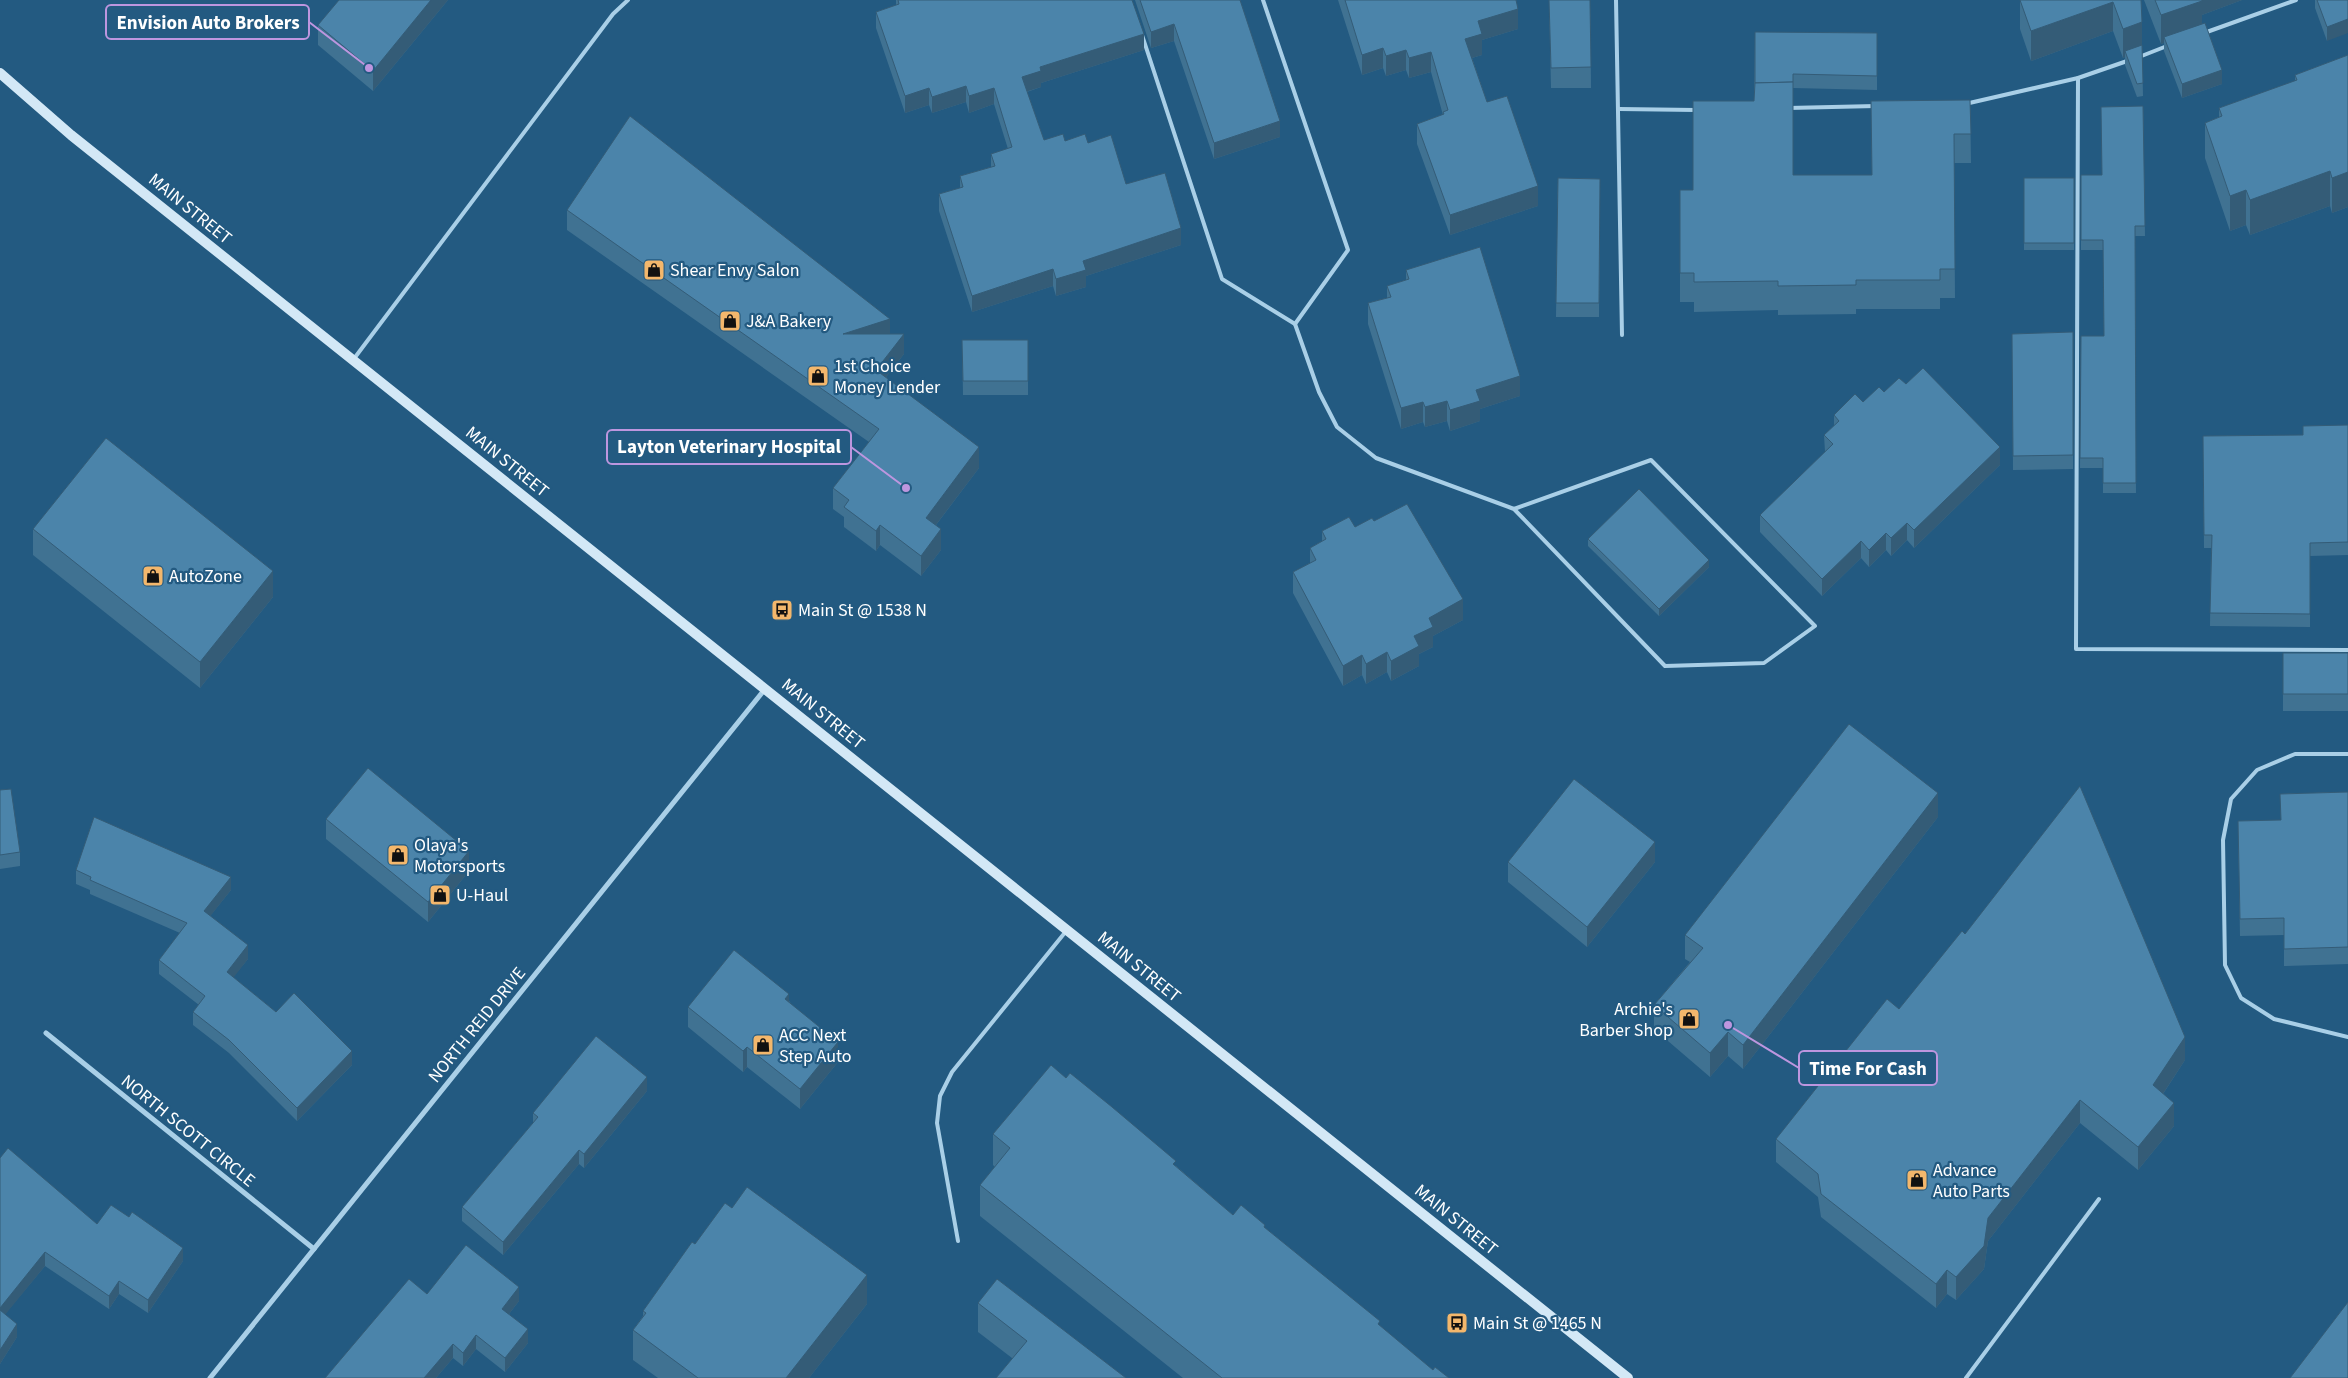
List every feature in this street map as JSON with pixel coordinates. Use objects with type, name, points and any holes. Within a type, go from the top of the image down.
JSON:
[{"type":"main road","name":"MAIN STREET","points":[[0,74],[71,134],[353,360],[1628,1378]]},
{"type":"street","name":"NORTH REID DRIVE","points":[[210,1378],[765,689]]},
{"type":"street","name":"NORTH SCOTT CIRCLE","points":[[46,1033],[314,1249]]},
{"type":"lane","points":[[353,360],[613,14],[628,0]]},
{"type":"lane","points":[[1263,0],[1348,250],[1295,324]]},
{"type":"lane","points":[[1616,0],[1622,335]]},
{"type":"lane","points":[[2196,36],[2296,0]]},
{"type":"lane","points":[[1139,26],[1222,279],[1295,324],[1319,392],[1337,427],[1376,458],[1514,509],[1665,666],[1764,663],[1815,626],[1651,460],[1514,509]]},
{"type":"lane","points":[[1960,104],[1970,104],[2078,78],[2169,46]]},
{"type":"lane","points":[[2078,78],[2076,649],[2348,650]]},
{"type":"lane","points":[[1784,108],[1882,106]]},
{"type":"lane","points":[[1619,109],[1705,110]]},
{"type":"lane","points":[[2348,754],[2295,754],[2257,770],[2231,799],[2223,840],[2225,965],[2241,998],[2274,1019],[2348,1037]]},
{"type":"lane","points":[[958,1242],[937,1122],[940,1096],[952,1072],[1067,930]]},
{"type":"lane","points":[[1966,1378],[2099,1199]]},
{"type":"building","points":[[339,0],[431,0],[373,71],[318,25]]},
{"type":"building","points":[[898,0],[1132,0],[1144,34],[1040,67],[1041,71],[1022,77],[1044,140],[1063,134],[1065,141],[1085,134],[1088,143],[1111,135],[1126,184],[1165,173],[1181,228],[1083,261],[1086,270],[1056,279],[1053,269],[972,296],[939,194],[963,187],[960,176],[995,166],[991,154],[1012,147],[994,88],[969,96],[966,86],[932,97],[929,88],[905,96],[876,12],[899,4]]},
{"type":"building","points":[[1140,0],[1240,0],[1280,121],[1214,143],[1174,24],[1151,32]]},
{"type":"building","points":[[1345,0],[1516,0],[1518,9],[1478,21],[1482,34],[1465,39],[1487,102],[1507,96],[1538,186],[1450,215],[1417,124],[1444,114],[1443,112],[1448,110],[1431,52],[1409,58],[1406,50],[1386,56],[1383,48],[1362,55]]},
{"type":"building","points":[[1549,0],[1590,0],[1591,67],[1551,68]]},
{"type":"building","points":[[2020,0],[2141,0],[2142,22],[2123,29],[2113,2],[2031,31]]},
{"type":"building","points":[[2155,0],[2202,0],[2202,1],[2161,15]]},
{"type":"building","points":[[2317,0],[2348,0],[2348,19],[2327,27]]},
{"type":"building","points":[[2205,23],[2222,70],[2182,84],[2164,37]]},
{"type":"building","points":[[1755,32],[1877,33],[1877,76],[1793,74],[1793,82],[1755,83]]},
{"type":"building","points":[[2142,45],[2143,83],[2137,84],[2125,51]]},
{"type":"building","points":[[2348,55],[2348,172],[2332,178],[2330,171],[2250,200],[2246,190],[2230,196],[2205,123],[2222,116],[2219,108],[2297,80],[2295,75]]},
{"type":"building","points":[[1793,82],[1793,175],[1872,175],[1871,101],[1970,100],[1971,134],[1954,134],[1955,269],[1940,269],[1940,280],[1856,280],[1856,285],[1778,286],[1778,281],[1694,282],[1694,273],[1680,273],[1680,190],[1693,190],[1693,101],[1754,101],[1755,83]]},
{"type":"building","points":[[2143,106],[2145,226],[2135,226],[2136,483],[2103,483],[2103,458],[2080,458],[2081,336],[2104,336],[2103,240],[2081,240],[2081,175],[2102,175],[2101,107]]},
{"type":"building","points":[[630,116],[890,319],[843,334],[904,334],[876,370],[979,447],[926,518],[941,529],[921,556],[880,525],[876,531],[844,507],[849,500],[833,488],[879,429],[567,210]]},
{"type":"building","points":[[1558,178],[1600,179],[1599,303],[1556,303]]},
{"type":"building","points":[[2024,178],[2074,178],[2074,243],[2024,243]]},
{"type":"building","points":[[1480,247],[1520,376],[1476,390],[1480,401],[1450,410],[1447,401],[1425,407],[1423,402],[1401,408],[1368,303],[1391,297],[1387,286],[1409,279],[1406,270]]},
{"type":"building","points":[[2073,332],[2073,455],[2013,456],[2012,334]]},
{"type":"building","points":[[962,340],[1028,340],[1028,381],[963,381]]},
{"type":"building","points":[[1923,368],[2000,447],[1914,530],[1907,523],[1891,538],[1886,533],[1869,550],[1861,541],[1822,579],[1760,515],[1833,444],[1824,435],[1839,421],[1834,415],[1855,394],[1863,402],[1879,387],[1884,392],[1899,378],[1906,384]]},
{"type":"building","points":[[2348,425],[2348,542],[2310,543],[2310,614],[2210,613],[2212,535],[2204,535],[2203,436],[2303,435],[2303,426]]},
{"type":"building","name":"AutoZone","points":[[106,438],[273,571],[200,662],[33,529]]},
{"type":"building","points":[[1639,489],[1709,560],[1659,609],[1588,539]]},
{"type":"building","points":[[1407,504],[1463,599],[1429,618],[1433,627],[1414,636],[1419,646],[1391,661],[1387,652],[1366,664],[1362,655],[1343,666],[1293,572],[1316,560],[1310,548],[1326,539],[1322,531],[1349,517],[1355,527],[1372,518],[1374,521]]},
{"type":"building","points":[[2283,653],[2348,653],[2348,694],[2283,694]]},
{"type":"building","points":[[1849,724],[1938,793],[1743,1045],[1728,1032],[1710,1053],[1654,1005],[1703,948],[1685,935]]},
{"type":"building","name":"Olaya's Motorsports","points":[[368,768],[469,851],[428,902],[326,819]]},
{"type":"building","points":[[1574,779],[1655,842],[1587,927],[1508,862]]},
{"type":"building","points":[[2080,786],[2185,1037],[2153,1085],[2174,1103],[2138,1147],[2080,1100],[1988,1218],[1984,1246],[1956,1277],[1947,1270],[1936,1284],[1821,1194],[1818,1174],[1776,1139],[1887,999],[1899,1009],[1962,931],[1965,934]]},
{"type":"building","points":[[11,789],[20,852],[0,855],[0,790]]},
{"type":"building","points":[[2348,792],[2348,947],[2284,949],[2284,918],[2240,919],[2238,821],[2281,820],[2280,794]]},
{"type":"building","points":[[94,817],[231,877],[204,911],[248,945],[227,972],[276,1012],[294,993],[352,1051],[297,1108],[229,1040],[193,1012],[205,996],[159,960],[187,923],[90,880],[91,877],[76,870]]},
{"type":"building","name":"ACC Next Step Auto","points":[[734,950],[789,994],[785,999],[838,1042],[800,1089],[747,1047],[743,1051],[688,1007]]},
{"type":"building","points":[[596,1036],[647,1077],[584,1154],[579,1150],[503,1242],[462,1207],[538,1117],[533,1113]]},
{"type":"building","points":[[1051,1065],[1066,1078],[1070,1073],[1112,1107],[1176,1161],[1173,1164],[1233,1215],[1241,1205],[1265,1225],[1264,1227],[1380,1321],[1378,1324],[1433,1370],[1435,1367],[1449,1378],[1222,1378],[980,1185],[1010,1148],[993,1134]]},
{"type":"building","points":[[8,1148],[97,1224],[111,1205],[129,1217],[132,1212],[183,1248],[148,1300],[119,1281],[109,1296],[45,1252],[0,1308],[0,1158]]},
{"type":"building","points":[[747,1187],[867,1275],[786,1378],[698,1378],[633,1330],[646,1313],[643,1311],[692,1242],[695,1244],[725,1203],[732,1208]]},
{"type":"building","points":[[466,1245],[519,1287],[502,1309],[528,1329],[505,1358],[476,1335],[463,1353],[453,1344],[424,1378],[325,1378],[409,1279],[427,1294]]},
{"type":"building","points":[[997,1279],[1126,1378],[996,1378],[1027,1341],[978,1303]]},
{"type":"building","points":[[2348,1302],[2348,1378],[2290,1378]]},
{"type":"building","points":[[0,1310],[17,1324],[0,1350]]},
{"type":"place","name":"Envision Auto Brokers","points":[[369,68]]},
{"type":"place","name":"Shear Envy Salon","points":[[654,270]]},
{"type":"place","name":"J&A Bakery","points":[[730,321]]},
{"type":"place","name":"1st Choice Money Lender","points":[[818,376]]},
{"type":"place","name":"Layton Veterinary Hospital","points":[[906,488]]},
{"type":"place","name":"AutoZone","points":[[153,576]]},
{"type":"place","name":"Main St @ 1538 N","points":[[782,610]]},
{"type":"place","name":"Olaya's Motorsports","points":[[398,855]]},
{"type":"place","name":"U-Haul","points":[[440,895]]},
{"type":"place","name":"Archie's Barber Shop","points":[[1689,1019]]},
{"type":"place","name":"Time For Cash","points":[[1728,1025]]},
{"type":"place","name":"ACC Next Step Auto","points":[[763,1045]]},
{"type":"place","name":"Advance Auto Parts","points":[[1917,1180]]},
{"type":"place","name":"Main St @ 1465 N","points":[[1457,1323]]}]
